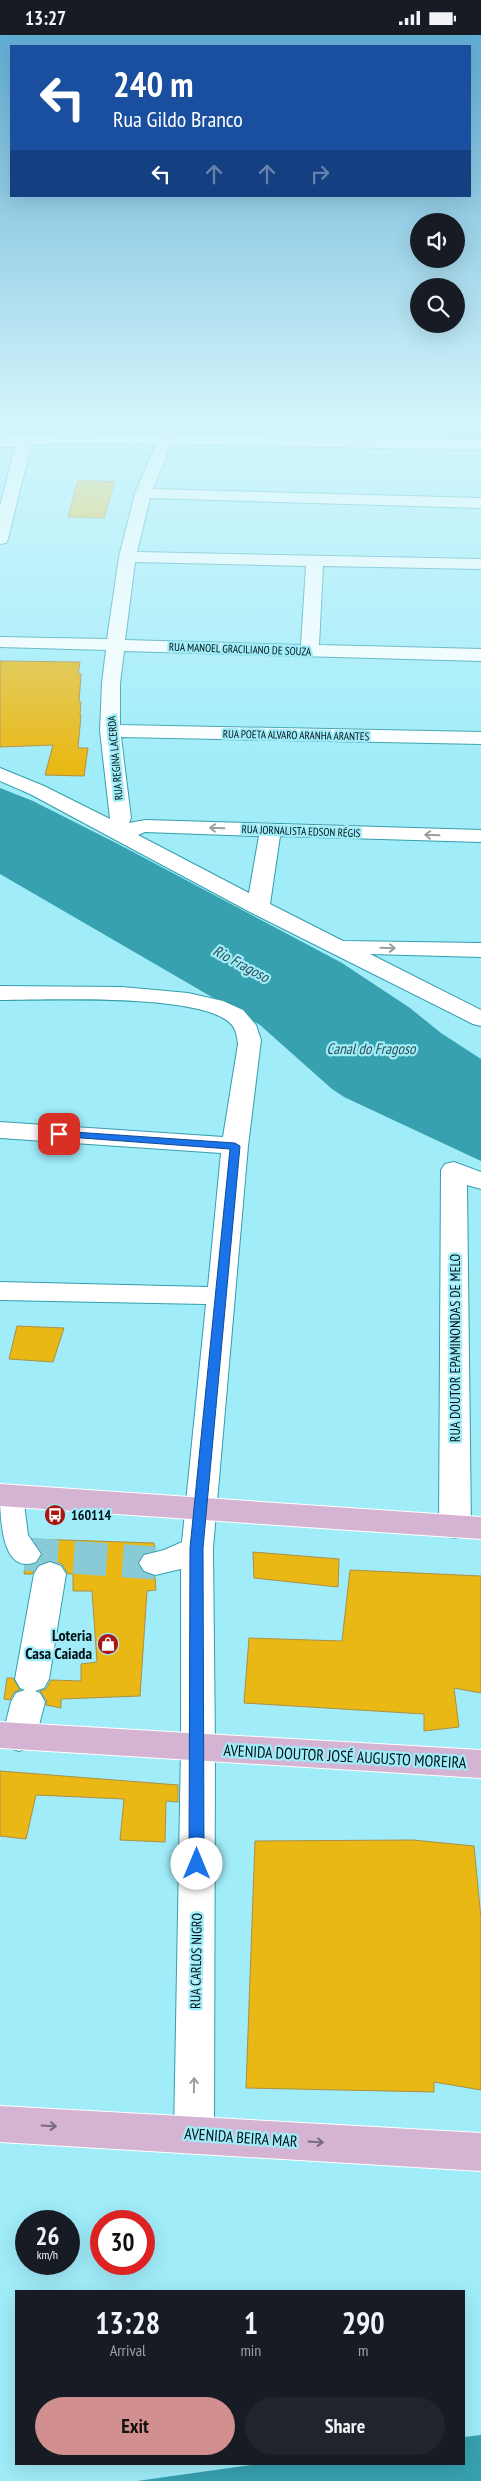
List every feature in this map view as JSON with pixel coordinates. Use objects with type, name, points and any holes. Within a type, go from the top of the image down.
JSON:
[{"type":"main road","points":[[4,1495],[468,1527]]},
{"type":"main road","name":"AVENIDA DOUTOR JOSÉ AUGUSTO MOREIRA","points":[[10,1736],[481,1764]]},
{"type":"main road","name":"AVENIDA BEIRA MAR","points":[[0,2124],[481,2152]]},
{"type":"street","name":"RUA REGINA LACERDA","points":[[115,831],[120,817],[110,731],[111,683],[127,557],[131,540]]},
{"type":"street","points":[[127,557],[481,564]]},
{"type":"street","points":[[310,651],[315,561]]},
{"type":"street","name":"RUA MANOEL GRACILIANO DE SOUZA","points":[[0,643],[481,655]]},
{"type":"street","name":"RUA POETA ALVARO ARANHA ARANTES","points":[[110,731],[481,738]]},
{"type":"street","points":[[0,774],[37,790],[258,907],[340,946],[481,1019]]},
{"type":"street","name":"RUA JORNALISTA EDSON RÉGIS","points":[[115,831],[145,826],[481,836]]},
{"type":"street","points":[[258,907],[270,830]]},
{"type":"street","points":[[340,946],[481,950]]},
{"type":"street","name":"RUA CARLOS NIGRO","points":[[0,993],[169,998],[215,1007],[236,1016],[247,1028],[250,1044],[235,1146],[196,1548],[198,1748],[194,2134]]},
{"type":"street","points":[[0,1130],[235,1146]]},
{"type":"street","name":"RUA DOUTOR EPAMINONDAS DE MELO","points":[[468,1527],[454,1170],[481,1181]]},
{"type":"street","points":[[0,1291],[220,1296]]},
{"type":"street","points":[[4,1495],[13,1541],[17,1548],[38,1564],[30,1691],[10,1736]]},
{"type":"street","points":[[155,1563],[171,1560],[196,1548]]},
{"type":"water","name":"Canal do Fragoso","points":[[0,788],[33,801],[120,845],[342,963],[410,1008],[441,1033],[481,1059],[481,1161],[344,1097],[332,1089],[260,1025],[0,874]]},
{"type":"water","points":[[481,2435],[481,2481],[137,2481],[251,2465],[465,2465],[465,2437]]},
{"type":"building","points":[[0,661],[80,662],[78,674],[81,674],[79,702],[81,702],[81,715],[78,748],[88,748],[84,776],[45,775],[53,745],[0,747]]},
{"type":"building","points":[[17,1326],[64,1328],[53,1362],[9,1359]]},
{"type":"building","points":[[33,1539],[154,1543],[155,1550],[144,1553],[137,1562],[142,1572],[155,1577],[156,1590],[147,1591],[140,1696],[61,1699],[61,1708],[46,1705],[47,1701],[40,1691],[46,1689],[51,1680],[81,1681],[81,1664],[97,1662],[92,1591],[73,1591],[73,1574],[68,1574],[62,1564],[51,1560],[38,1564],[32,1574],[24,1574],[25,1566],[36,1564],[43,1555]]},
{"type":"building","points":[[253,1552],[339,1559],[338,1587],[254,1578]]},
{"type":"building","points":[[350,1570],[481,1576],[481,1693],[454,1688],[459,1727],[424,1731],[424,1714],[244,1703],[249,1638],[342,1641]]},
{"type":"building","points":[[7,1678],[13,1678],[20,1690],[14,1692],[10,1700],[4,1699]]},
{"type":"building","points":[[0,1771],[178,1785],[178,1802],[166,1801],[165,1842],[120,1840],[124,1799],[36,1795],[26,1839],[0,1836]]},
{"type":"building","points":[[413,1840],[474,1846],[481,1918],[481,2090],[434,2082],[434,2092],[246,2088],[255,1841]]},
{"type":"tunnel","points":[[25,1554],[155,1563]]},
{"type":"place","name":"160114","points":[[55,1515]]},
{"type":"place","name":"Loteria Casa Caiada","points":[[108,1644]]},
{"type":"route","points":[[59,1134],[235,1146],[196,1548],[197,1864]]},
{"type":"water label","name":"Rio Fragoso","points":[[241,964]]}]
